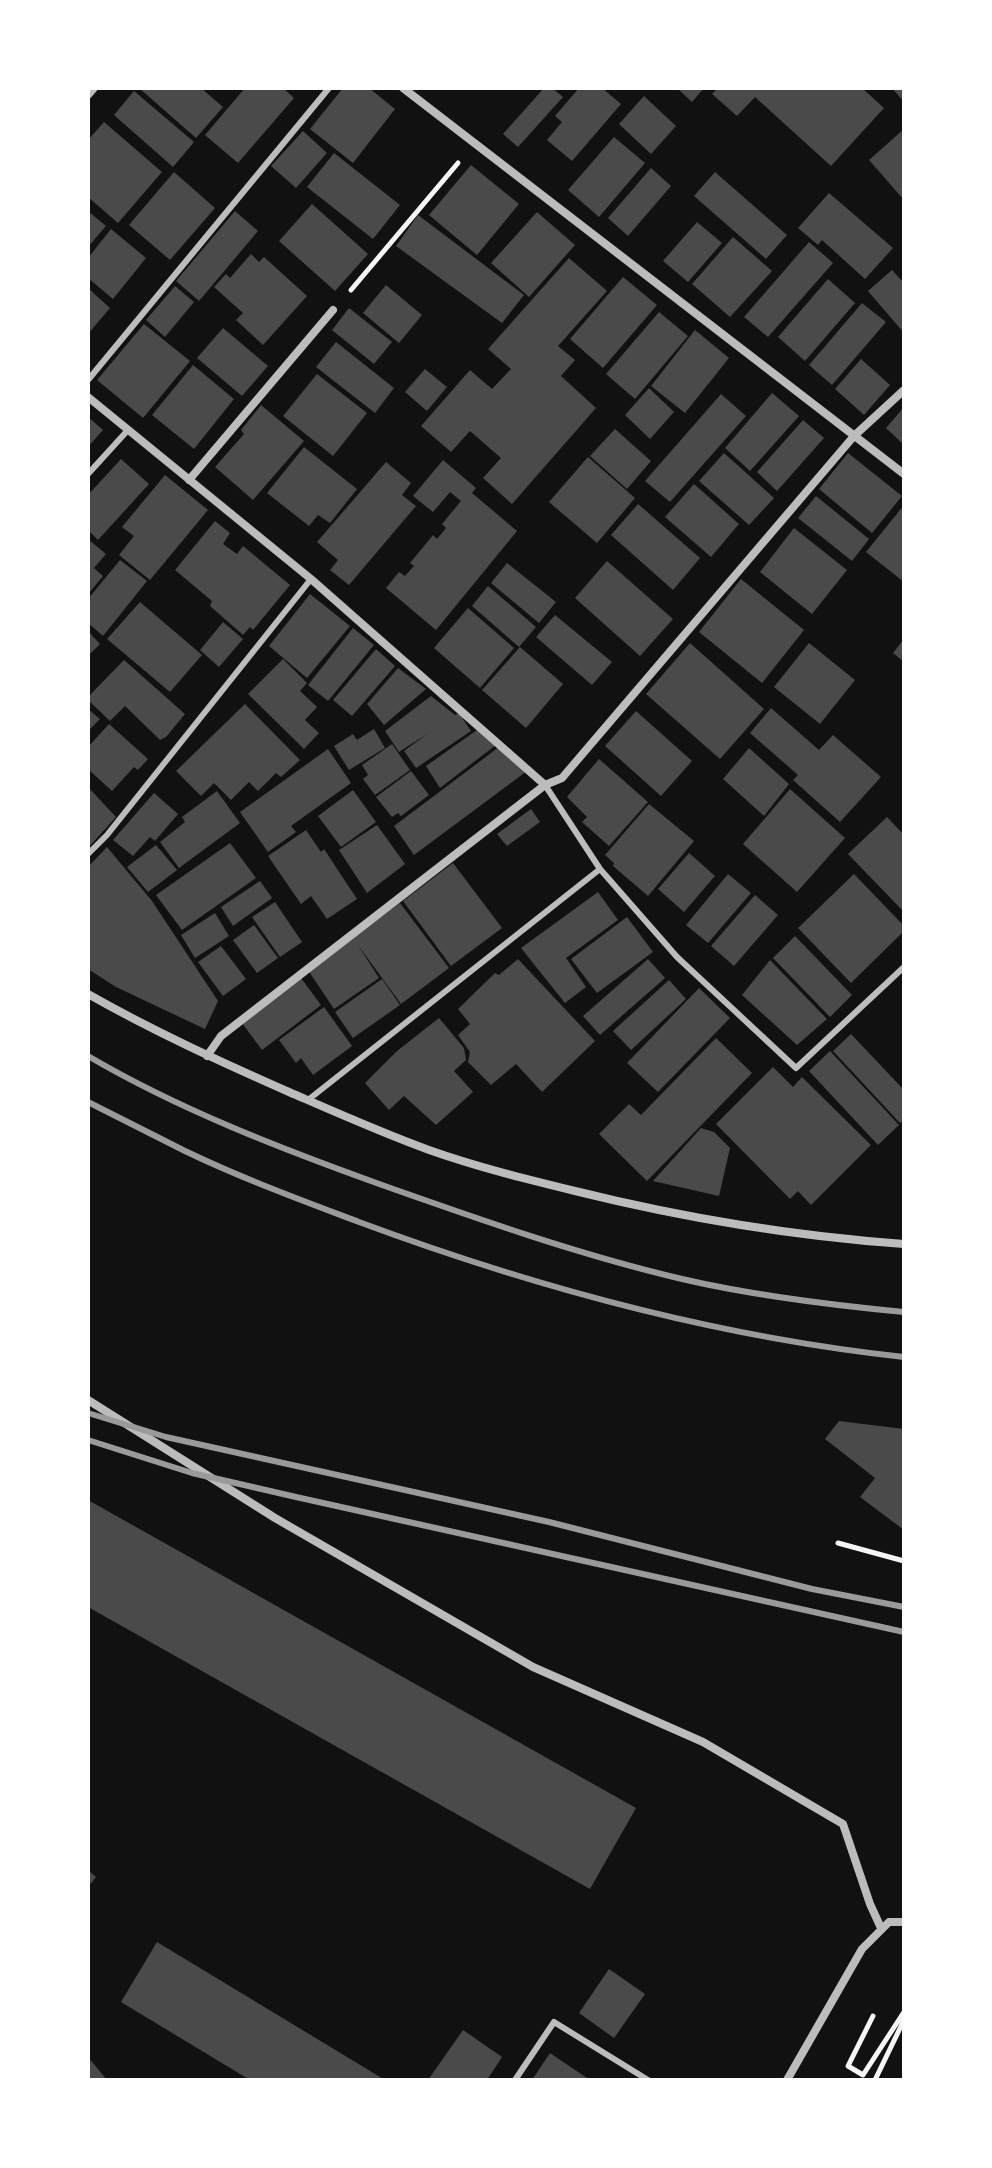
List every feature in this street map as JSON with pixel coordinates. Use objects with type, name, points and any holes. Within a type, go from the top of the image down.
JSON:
[{"type":"street","points":[[88,95],[94,88]]},
{"type":"street","points":[[403,88],[904,474]]},
{"type":"street","points":[[189,480],[333,310]]},
{"type":"street","points":[[207,1056],[221,1036],[545,785],[562,778],[854,436],[904,390]]},
{"type":"street","points":[[88,397],[311,579],[545,785]]},
{"type":"street","points":[[88,994],[207,1056],[443,1154],[632,1205],[737,1226],[904,1244]]},
{"type":"street","points":[[88,1400],[275,1518],[533,1667],[703,1742],[843,1824],[881,1928]]},
{"type":"street","points":[[787,2080],[862,1949],[889,1922],[904,1922]]},
{"type":"lane","points":[[88,380],[329,88]]},
{"type":"lane","points":[[88,474],[128,430]]},
{"type":"lane","points":[[88,854],[117,824],[311,579]]},
{"type":"lane","points":[[545,785],[600,869],[677,957],[796,1068],[904,967]]},
{"type":"lane","points":[[308,1100],[600,869]]},
{"type":"lane","points":[[515,2080],[554,2022],[648,2080]]},
{"type":"path","points":[[333,310],[474,144]]},
{"type":"path","points":[[838,1543],[904,1561]]},
{"type":"path","points":[[873,2016],[848,2066],[863,2075],[904,2012]]},
{"type":"path","points":[[875,2080],[904,2020]]},
{"type":"building","points":[[139,88],[201,88],[223,107],[196,138]]},
{"type":"building","points":[[245,88],[283,88],[294,98],[238,163],[205,135]]},
{"type":"building","points":[[343,88],[369,88],[395,109],[353,163],[310,129]]},
{"type":"building","points":[[544,88],[552,88],[563,97],[518,147],[503,134]]},
{"type":"building","points":[[579,88],[602,88],[621,104],[572,161],[547,140],[562,122],[555,116]]},
{"type":"building","points":[[677,88],[704,88],[692,102]]},
{"type":"building","points":[[718,88],[862,88],[884,108],[831,166],[755,97],[737,116],[712,94]]},
{"type":"building","points":[[892,88],[904,88],[904,102]]},
{"type":"building","points":[[134,91],[194,142],[173,167],[114,115]]},
{"type":"building","points":[[644,96],[676,126],[651,154],[619,124]]},
{"type":"building","points":[[104,122],[162,172],[118,223],[88,197],[88,140]]},
{"type":"building","points":[[904,129],[904,200],[869,160]]},
{"type":"building","points":[[303,131],[327,153],[296,188],[271,166]]},
{"type":"building","points":[[614,137],[645,163],[599,217],[568,190]]},
{"type":"building","points":[[334,153],[400,205],[373,239],[307,187]]},
{"type":"building","points":[[471,165],[519,204],[477,255],[429,215]]},
{"type":"building","points":[[651,168],[671,186],[628,236],[608,218]]},
{"type":"building","points":[[174,172],[215,208],[170,260],[129,225]]},
{"type":"building","points":[[715,172],[787,235],[766,259],[694,196]]},
{"type":"building","points":[[829,193],[893,248],[865,279],[822,240],[818,245],[798,228]]},
{"type":"building","points":[[312,204],[368,254],[335,291],[279,241]]},
{"type":"building","points":[[88,211],[106,226],[88,247]]},
{"type":"building","points":[[235,211],[258,231],[199,301],[176,281]]},
{"type":"building","points":[[537,212],[575,245],[529,297],[491,263]]},
{"type":"building","points":[[418,215],[524,295],[502,323],[396,246]]},
{"type":"building","points":[[697,222],[722,243],[688,282],[663,261]]},
{"type":"building","points":[[111,229],[146,258],[113,299],[88,278],[88,258]]},
{"type":"building","points":[[733,237],[772,271],[730,317],[692,284]]},
{"type":"building","points":[[809,242],[833,263],[768,337],[744,317]]},
{"type":"building","points":[[251,254],[259,262],[264,257],[307,296],[263,345],[236,320],[243,313],[214,287],[226,274],[230,278]]},
{"type":"building","points":[[569,258],[607,291],[558,346],[575,360],[561,376],[596,408],[512,504],[483,478],[501,458],[470,431],[451,452],[421,426],[470,370],[492,389],[511,369],[488,349]]},
{"type":"building","points":[[892,270],[904,283],[904,333],[868,291]]},
{"type":"building","points":[[623,277],[657,305],[603,368],[570,339]]},
{"type":"building","points":[[828,279],[855,303],[805,361],[778,337]]},
{"type":"building","points":[[386,285],[422,315],[399,343],[363,313]]},
{"type":"building","points":[[175,286],[194,302],[165,337],[146,320]]},
{"type":"building","points":[[88,288],[110,308],[88,334]]},
{"type":"building","points":[[862,303],[886,322],[832,385],[809,365]]},
{"type":"building","points":[[349,308],[392,342],[374,364],[332,330]]},
{"type":"building","points":[[659,312],[688,336],[635,399],[606,374]]},
{"type":"building","points":[[144,324],[190,361],[143,418],[97,380]]},
{"type":"building","points":[[223,328],[268,366],[242,396],[197,358]]},
{"type":"building","points":[[695,330],[729,358],[685,413],[651,386]]},
{"type":"building","points":[[336,342],[394,388],[375,413],[316,367]]},
{"type":"building","points":[[861,359],[890,385],[864,415],[835,389]]},
{"type":"building","points":[[193,365],[234,399],[194,449],[152,415]]},
{"type":"building","points":[[425,369],[447,387],[427,411],[405,392]]},
{"type":"building","points":[[317,374],[367,413],[333,456],[283,416]]},
{"type":"building","points":[[649,388],[674,412],[650,439],[625,415]]},
{"type":"building","points":[[772,393],[799,416],[750,471],[725,448]]},
{"type":"building","points":[[721,394],[746,416],[670,502],[645,481]]},
{"type":"building","points":[[261,405],[304,441],[253,500],[215,467],[244,434],[241,430]]},
{"type":"building","points":[[904,407],[904,445],[886,428]]},
{"type":"building","points":[[88,417],[103,430],[88,447]]},
{"type":"building","points":[[803,420],[824,438],[777,491],[757,472]]},
{"type":"building","points":[[615,429],[651,461],[627,489],[590,456]]},
{"type":"building","points":[[304,447],[357,489],[330,523],[318,515],[309,526],[267,493]]},
{"type":"building","points":[[724,453],[774,498],[749,525],[699,481]]},
{"type":"building","points":[[848,453],[902,496],[872,533],[819,489]]},
{"type":"building","points":[[588,457],[635,498],[597,543],[549,502]]},
{"type":"building","points":[[121,459],[149,484],[98,540],[88,530],[88,495]]},
{"type":"building","points":[[443,460],[476,488],[472,493],[517,531],[436,630],[386,588],[399,572],[405,576],[414,566],[410,563],[433,535],[437,539],[446,528],[442,524],[461,501],[450,492],[433,512],[413,496]]},
{"type":"building","points":[[386,462],[411,483],[402,495],[416,506],[349,585],[330,570],[338,560],[317,542]]},
{"type":"building","points":[[165,475],[208,510],[150,580],[119,555],[134,536],[122,527]]},
{"type":"building","points":[[694,484],[739,524],[711,557],[665,517]]},
{"type":"building","points":[[816,496],[869,539],[852,561],[798,518]]},
{"type":"building","points":[[638,504],[700,558],[673,590],[611,535]]},
{"type":"building","points":[[904,505],[904,582],[866,552]]},
{"type":"building","points":[[215,521],[230,533],[223,544],[237,554],[243,546],[290,585],[253,630],[250,627],[243,635],[210,606],[212,601],[175,570]]},
{"type":"building","points":[[794,528],[847,570],[812,614],[760,572]]},
{"type":"building","points":[[88,539],[106,554],[94,568],[103,576],[88,594]]},
{"type":"building","points":[[120,560],[147,581],[103,636],[88,623],[88,599]]},
{"type":"building","points":[[607,561],[673,619],[640,656],[575,598]]},
{"type":"building","points":[[507,563],[556,602],[539,623],[491,583]]},
{"type":"building","points":[[741,579],[804,630],[762,683],[699,632]]},
{"type":"building","points":[[488,586],[536,627],[519,647],[472,606]]},
{"type":"building","points":[[310,594],[350,626],[307,678],[269,646]]},
{"type":"building","points":[[140,602],[202,655],[170,692],[107,639]]},
{"type":"building","points":[[468,608],[514,648],[480,688],[434,648]]},
{"type":"building","points":[[555,615],[612,662],[592,685],[536,637]]},
{"type":"building","points":[[223,622],[243,639],[219,667],[200,650]]},
{"type":"building","points":[[353,628],[374,645],[328,701],[308,685]]},
{"type":"building","points":[[88,631],[100,644],[88,656]]},
{"type":"building","points":[[904,639],[904,662],[893,653]]},
{"type":"building","points":[[690,643],[764,709],[720,759],[646,694]]},
{"type":"building","points":[[809,643],[855,680],[820,724],[774,687]]},
{"type":"building","points":[[520,647],[563,684],[526,728],[482,690]]},
{"type":"building","points":[[376,649],[395,666],[352,716],[333,700]]},
{"type":"building","points":[[283,659],[307,683],[300,691],[317,707],[305,720],[319,733],[304,749],[248,694]]},
{"type":"building","points":[[124,660],[185,714],[160,740],[125,706],[110,721],[88,700]]},
{"type":"building","points":[[398,668],[426,689],[384,725],[367,704]]},
{"type":"building","points":[[431,696],[455,715],[459,713],[471,731],[416,768],[404,751],[427,734],[399,752],[385,731]]},
{"type":"building","points":[[245,704],[300,760],[281,777],[276,773],[258,791],[249,782],[231,800],[214,783],[201,796],[176,771]]},
{"type":"building","points":[[771,708],[819,750],[833,735],[881,777],[840,822],[793,780],[798,775],[750,733]]},
{"type":"building","points":[[88,709],[100,719],[88,731]]},
{"type":"building","points":[[636,711],[692,761],[661,796],[605,746]]},
{"type":"building","points":[[109,724],[148,759],[138,770],[134,767],[112,791],[88,769],[88,747]]},
{"type":"building","points":[[374,729],[385,748],[349,770],[334,746],[353,734],[357,740]]},
{"type":"building","points":[[477,730],[496,745],[440,788],[426,766]]},
{"type":"building","points":[[392,744],[410,770],[375,795],[363,779],[368,775],[362,765]]},
{"type":"building","points":[[499,747],[527,771],[414,855],[394,826]]},
{"type":"building","points":[[749,748],[789,784],[764,816],[723,779]]},
{"type":"building","points":[[328,749],[351,783],[291,826],[296,832],[268,852],[240,812]]},
{"type":"building","points":[[599,759],[648,802],[609,846],[582,822],[587,817],[567,797]]},
{"type":"building","points":[[411,771],[429,795],[401,816],[398,813],[392,817],[376,797]]},
{"type":"building","points":[[88,787],[116,817],[88,848]]},
{"type":"building","points":[[790,789],[845,838],[797,892],[743,844]]},
{"type":"building","points":[[353,790],[376,822],[341,847],[318,816]]},
{"type":"building","points":[[217,791],[240,823],[179,868],[160,842],[185,822],[182,817]]},
{"type":"building","points":[[154,793],[178,814],[155,841],[150,837],[133,856],[113,840]]},
{"type":"building","points":[[649,804],[694,841],[648,896],[613,866],[614,863],[605,855]]},
{"type":"building","points":[[531,809],[540,822],[507,846],[497,834]]},
{"type":"building","points":[[887,817],[904,835],[904,912],[848,854]]},
{"type":"building","points":[[377,825],[405,864],[367,893],[339,850]]},
{"type":"building","points":[[306,830],[321,852],[324,849],[357,899],[327,919],[311,896],[301,904],[268,856]]},
{"type":"building","points":[[230,843],[256,878],[182,930],[156,895]]},
{"type":"building","points":[[156,845],[177,870],[148,892],[127,867]]},
{"type":"building","points":[[107,847],[152,901],[218,1001],[205,1029],[116,987],[88,969],[88,867]]},
{"type":"building","points":[[689,853],[715,876],[684,912],[658,889]]},
{"type":"building","points":[[453,863],[502,928],[451,966],[403,901]]},
{"type":"building","points":[[728,874],[751,893],[708,943],[686,925]]},
{"type":"building","points":[[854,874],[904,926],[904,931],[851,983],[798,928]]},
{"type":"building","points":[[260,881],[272,898],[233,926],[221,907]]},
{"type":"building","points":[[598,892],[618,920],[566,958],[586,987],[565,1003],[521,948]]},
{"type":"building","points":[[755,895],[778,915],[734,966],[711,946]]},
{"type":"building","points":[[275,902],[302,942],[280,957],[252,917]]},
{"type":"building","points":[[400,903],[449,968],[401,1004],[358,945],[379,978],[334,1009],[308,970]]},
{"type":"building","points":[[215,913],[229,936],[195,958],[181,935]]},
{"type":"building","points":[[627,917],[653,952],[597,993],[571,959]]},
{"type":"building","points":[[254,925],[278,958],[257,973],[233,940]]},
{"type":"building","points":[[795,936],[852,995],[830,1017],[773,958]]},
{"type":"building","points":[[221,946],[246,979],[223,996],[198,962]]},
{"type":"building","points":[[518,959],[595,1041],[542,1092],[516,1064],[491,1085],[468,1062],[470,1052],[458,1035],[470,1024],[458,1009],[495,973],[499,975]]},
{"type":"building","points":[[648,959],[665,978],[600,1035],[583,1016]]},
{"type":"building","points":[[770,960],[827,1019],[797,1045],[742,995]]},
{"type":"building","points":[[301,978],[321,1005],[262,1050],[242,1023]]},
{"type":"building","points":[[382,979],[400,1005],[353,1038],[335,1012]]},
{"type":"building","points":[[669,980],[686,999],[631,1050],[613,1031]]},
{"type":"building","points":[[699,988],[730,1018],[658,1092],[627,1063]]},
{"type":"building","points":[[324,1007],[352,1046],[313,1075],[301,1058],[296,1063],[279,1040]]},
{"type":"building","points":[[439,1018],[464,1048],[466,1060],[454,1071],[473,1092],[436,1125],[404,1096],[389,1110],[365,1083],[397,1051]]},
{"type":"building","points":[[851,1034],[904,1090],[904,1120],[900,1123],[833,1051]]},
{"type":"building","points":[[716,1038],[752,1073],[647,1181],[599,1134],[629,1104],[641,1115]]},
{"type":"building","points":[[830,1051],[899,1125],[878,1145],[809,1071]]},
{"type":"building","points":[[773,1067],[793,1087],[802,1077],[871,1145],[811,1205],[798,1191],[790,1199],[716,1124]]},
{"type":"building","points":[[701,1128],[714,1132],[730,1148],[719,1196],[653,1181]]},
{"type":"building","points":[[839,1421],[904,1429],[904,1530],[860,1497],[875,1478],[825,1439]]},
{"type":"building","points":[[88,1500],[636,1808],[590,1889],[88,1607]]},
{"type":"building","points":[[88,1870],[96,1877],[88,1887]]},
{"type":"building","points":[[157,1942],[385,2080],[250,2080],[121,2002]]},
{"type":"building","points":[[609,1969],[645,1994],[614,2038],[579,2013]]},
{"type":"building","points":[[463,2030],[502,2057],[487,2080],[428,2080]]},
{"type":"building","points":[[550,2053],[590,2080],[532,2080]]},
{"type":"building","points":[[88,2057],[107,2080],[88,2080]]},
{"type":"railway","points":[[88,1056],[159,1094],[269,1143],[568,1248],[644,1270],[737,1290],[904,1312]]},
{"type":"railway","points":[[88,1102],[249,1180],[492,1268],[696,1323],[765,1337],[904,1357]]},
{"type":"railway","points":[[88,1413],[166,1437],[549,1522],[812,1589],[904,1607]]},
{"type":"railway","points":[[88,1440],[192,1473],[904,1632]]}]
